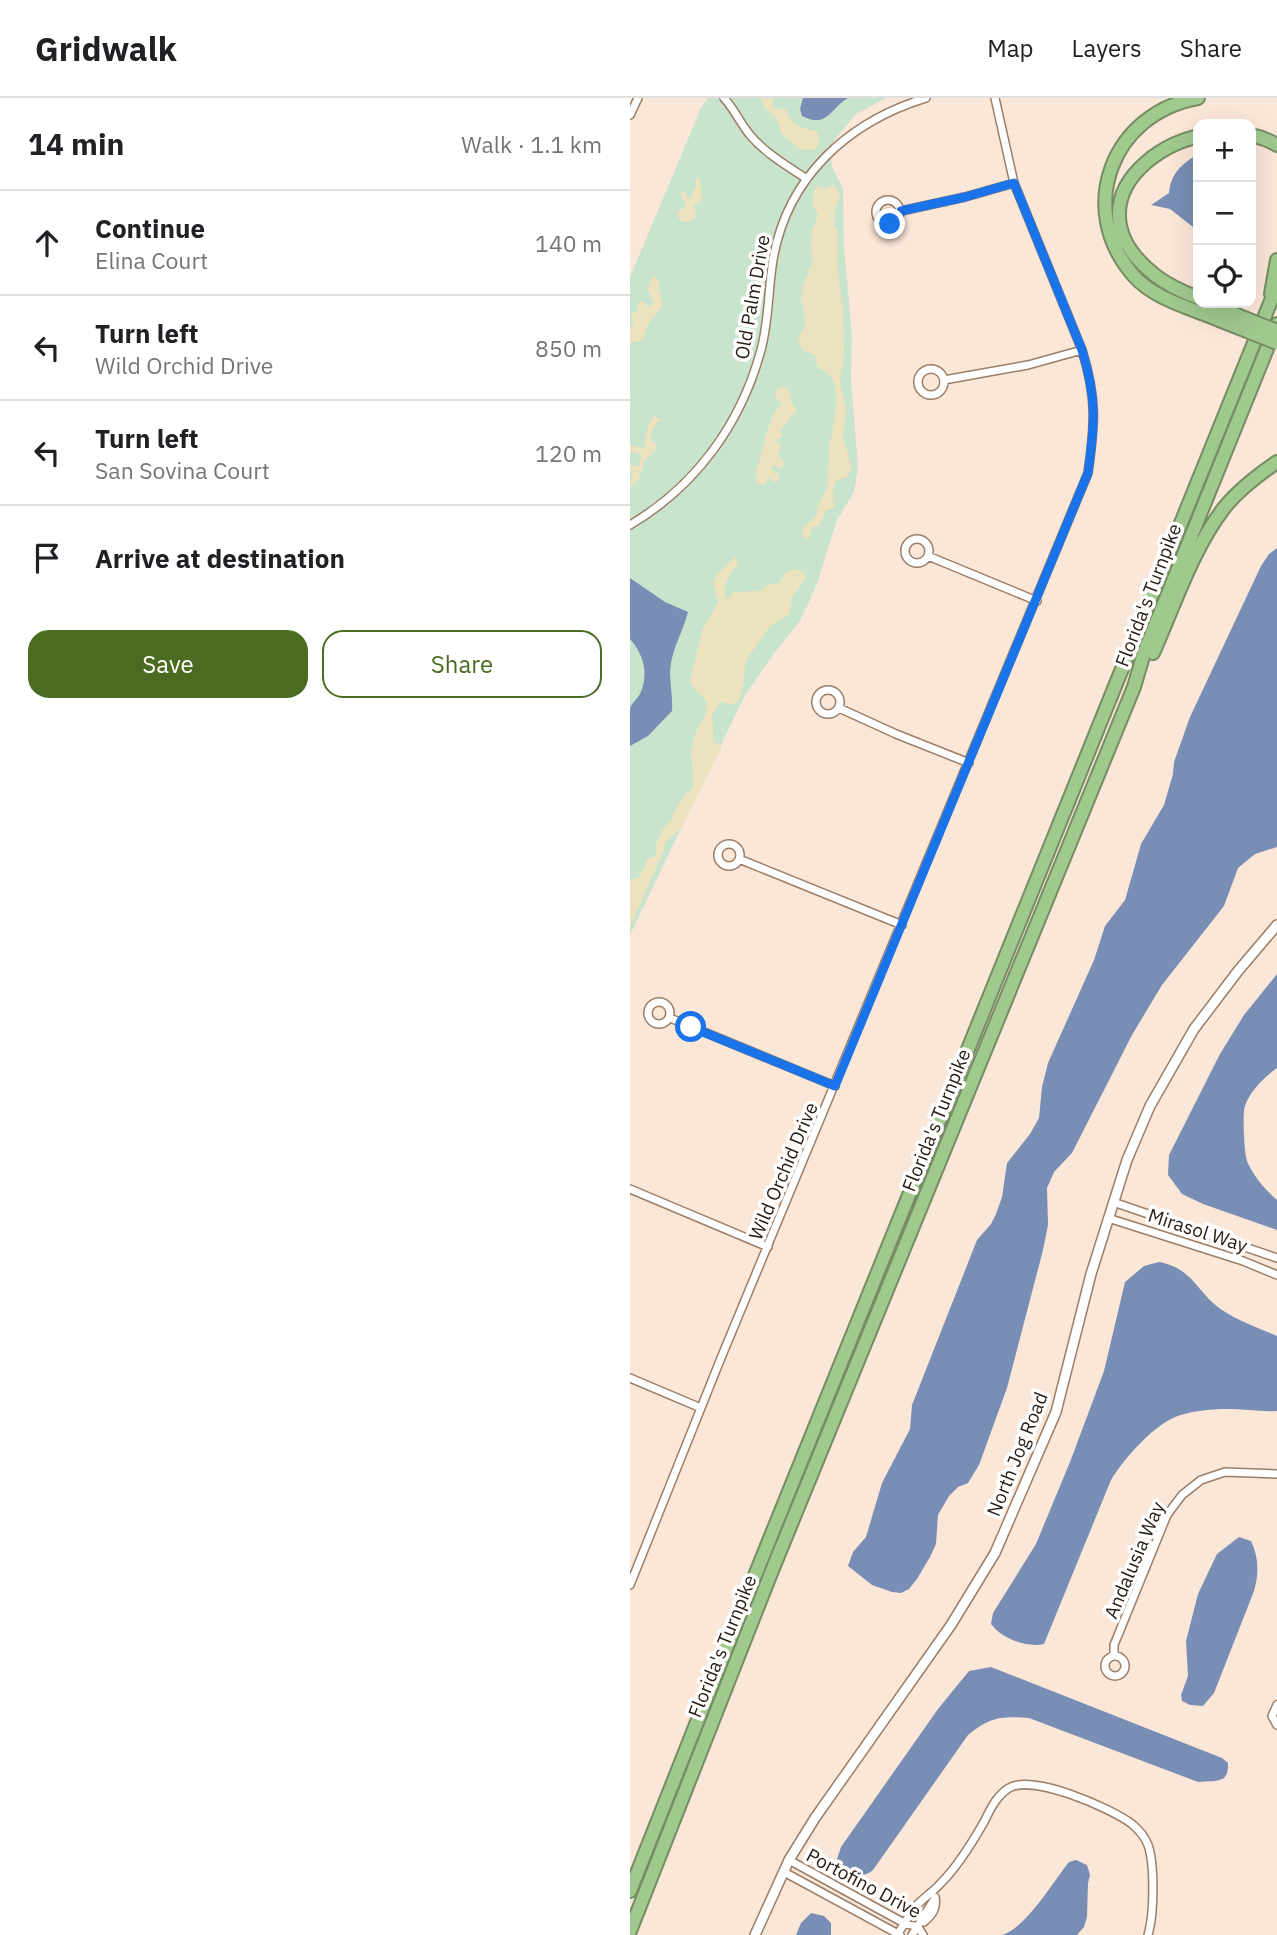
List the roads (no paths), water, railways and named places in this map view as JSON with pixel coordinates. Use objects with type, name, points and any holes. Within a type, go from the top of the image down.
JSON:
[{"type":"highway","points":[[1200,104],[1177,102],[1154,114],[1127,138],[1106,184],[1110,241],[1135,278],[1155,293],[1277,331]]},
{"type":"highway","points":[[1145,140],[1171,120],[1200,104]]},
{"type":"highway","points":[[1256,126],[1268,134],[1277,145]]},
{"type":"highway","points":[[1135,154],[1124,172],[1119,189],[1119,211],[1123,230],[1130,246],[1153,274],[1172,287],[1193,296]]},
{"type":"highway","points":[[1270,304],[1277,260]]},
{"type":"highway","name":"Florida's Turnpike","points":[[630,1891],[1277,286]]},
{"type":"highway","points":[[1213,308],[1277,343]]},
{"type":"highway","name":"Florida's Turnpike","points":[[630,1931],[771,1573],[1135,687],[1144,653],[1277,324]]},
{"type":"highway","points":[[1135,687],[1212,525],[1242,489],[1277,462]]},
{"type":"street","points":[[630,115],[638,98]]},
{"type":"street","points":[[724,98],[736,110],[748,133],[772,156],[807,179]]},
{"type":"street","name":"Old Palm Drive","points":[[630,525],[667,500],[690,480],[725,435],[741,406],[762,347],[773,260],[780,231],[807,179],[838,145],[866,123],[889,111],[926,98]]},
{"type":"street","name":"Wild Orchid Drive","points":[[630,1585],[1088,473],[1095,411],[1091,379],[1082,350],[1014,183],[995,98]]},
{"type":"street","points":[[901,211],[1014,183]]},
{"type":"street","points":[[944,380],[1028,365],[1082,350]]},
{"type":"street","points":[[928,556],[1037,601]]},
{"type":"street","points":[[839,708],[969,763]]},
{"type":"street","points":[[739,859],[902,925]]},
{"type":"street","name":"North Jog Road","points":[[755,1935],[789,1860],[815,1818],[951,1625],[995,1553],[1056,1412],[1091,1273],[1113,1202],[1150,1106],[1195,1029],[1238,971],[1277,925]]},
{"type":"street","points":[[670,1018],[835,1086]]},
{"type":"street","points":[[630,1189],[768,1247]]},
{"type":"street","name":"Mirasol Way","points":[[1113,1202],[1277,1258]]},
{"type":"street","name":"Mirasol Way","points":[[1108,1218],[1243,1261],[1277,1275]]},
{"type":"street","points":[[630,1378],[701,1408]]},
{"type":"street","name":"Andalusia Way","points":[[1114,1656],[1114,1646],[1167,1515],[1182,1494],[1202,1480],[1225,1472],[1277,1474]]},
{"type":"street","points":[[630,1560],[639,1563]]},
{"type":"street","points":[[1277,1705],[1272,1716],[1277,1725]]},
{"type":"street","points":[[898,1935],[914,1908],[943,1882],[973,1842],[996,1799],[1009,1788],[1025,1783],[1048,1787],[1121,1817],[1140,1832],[1148,1845],[1151,1861],[1152,1905],[1148,1935]]},
{"type":"street","name":"Portofino Drive","points":[[789,1860],[904,1923],[918,1926],[923,1935]]},
{"type":"street","name":"Portofino Drive","points":[[784,1872],[898,1935]]},
{"type":"street","points":[[912,1935],[937,1905],[935,1889]]},
{"type":"water","points":[[803,98],[848,98],[828,116],[818,120],[802,116],[800,109]]},
{"type":"water","points":[[1193,158],[1193,227],[1170,209],[1151,205],[1169,193],[1172,180]]},
{"type":"water","points":[[1277,548],[1277,847],[1255,854],[1238,868],[1224,906],[1162,985],[1132,1035],[1072,1153],[1054,1172],[1047,1188],[1048,1225],[1043,1250],[1007,1388],[979,1465],[968,1483],[958,1487],[949,1496],[938,1515],[936,1544],[909,1589],[901,1593],[872,1585],[848,1566],[853,1552],[866,1537],[882,1483],[910,1429],[912,1405],[977,1240],[996,1214],[1002,1197],[1007,1163],[1039,1118],[1048,1063],[1094,960],[1105,926],[1125,900],[1141,844],[1164,805],[1174,762],[1190,717],[1261,566]]},
{"type":"water","points":[[630,578],[665,602],[688,612],[671,664],[672,711],[648,736],[630,746],[630,708],[643,687],[644,665],[630,639]]},
{"type":"water","points":[[1277,974],[1277,1068],[1261,1081],[1245,1105],[1244,1144],[1252,1171],[1277,1200],[1277,1230],[1182,1194],[1168,1175],[1169,1155],[1220,1054],[1244,1015]]},
{"type":"water","points":[[1159,1262],[1187,1275],[1228,1314],[1277,1336],[1277,1411],[1227,1409],[1192,1412],[1164,1423],[1147,1437],[1111,1480],[1044,1644],[1030,1645],[1014,1641],[991,1624],[993,1613],[1036,1544],[1070,1462],[1104,1371],[1125,1282],[1144,1266]]},
{"type":"water","points":[[1239,1537],[1251,1541],[1256,1553],[1254,1591],[1214,1693],[1203,1706],[1190,1705],[1182,1701],[1181,1695],[1188,1676],[1186,1641],[1198,1594],[1217,1554]]},
{"type":"water","points":[[991,1667],[1222,1758],[1228,1763],[1226,1775],[1220,1780],[1198,1782],[1029,1718],[996,1719],[983,1724],[968,1735],[873,1870],[857,1875],[841,1869],[837,1859],[841,1847],[938,1709],[969,1671]]},
{"type":"water","points":[[1076,1860],[1087,1865],[1090,1875],[1087,1917],[1084,1927],[1077,1935],[1002,1935],[1011,1931],[1030,1914],[1069,1862]]},
{"type":"water","points":[[811,1913],[824,1916],[831,1923],[831,1935],[796,1935],[801,1923]]}]
